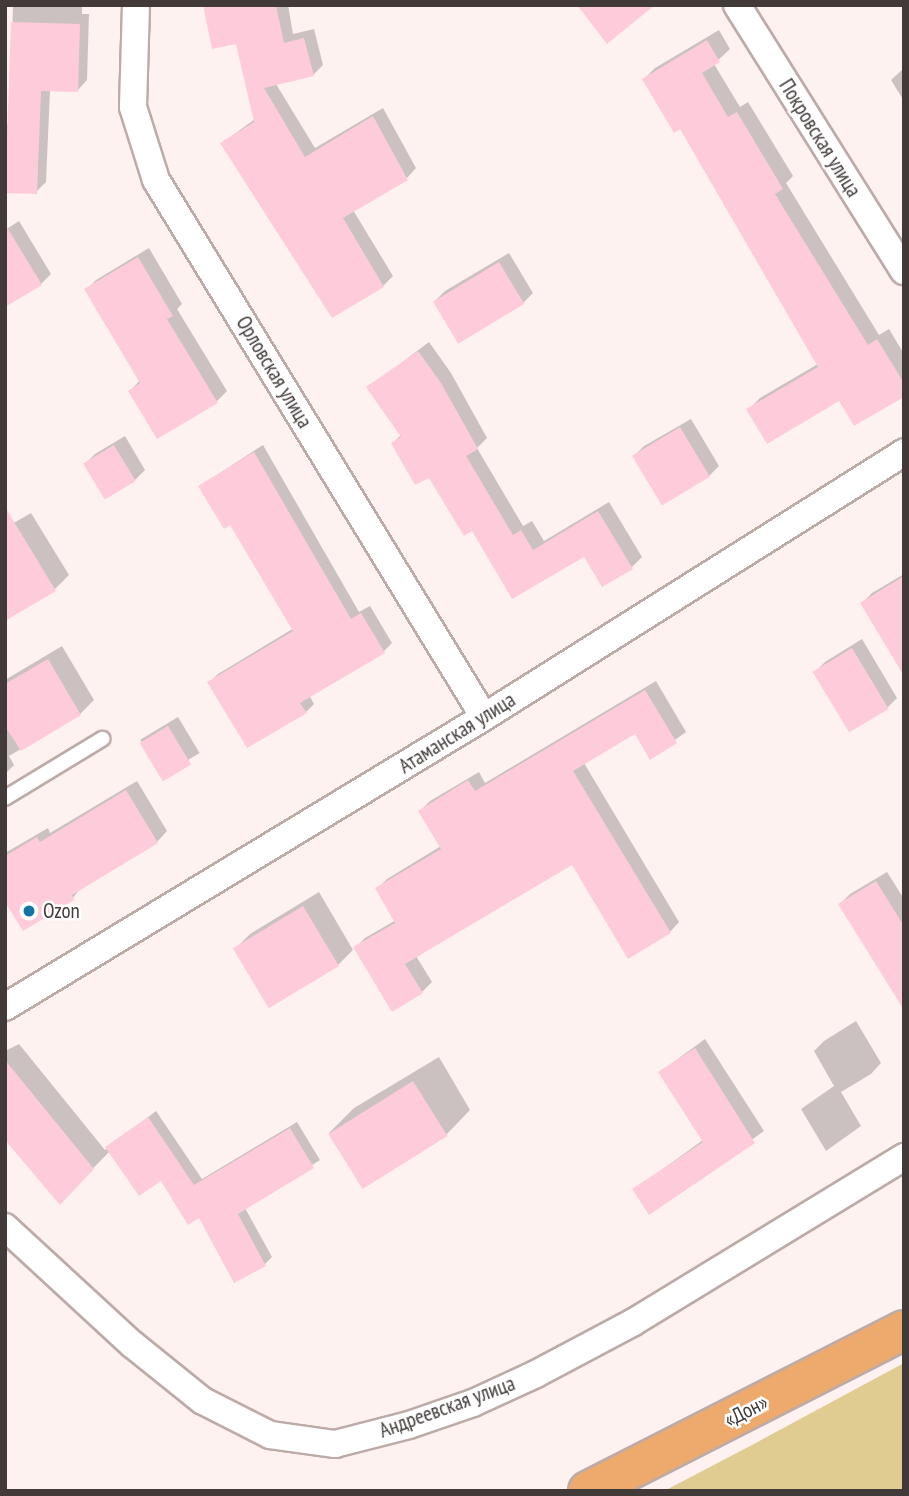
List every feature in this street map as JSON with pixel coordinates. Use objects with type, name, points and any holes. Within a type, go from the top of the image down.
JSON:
[{"type":"highway","name":"«Дон»","points":[[588,1491],[904,1331]]},
{"type":"street","name":"Орловская улица","points":[[136,5],[133,107],[156,180],[484,717]]},
{"type":"street","name":"Покровская улица","points":[[737,5],[904,271]]},
{"type":"street","name":"Атаманская улица","points":[[5,1007],[484,717],[904,452]]},
{"type":"street","name":"Андреевская улица","points":[[5,1227],[132,1344],[203,1401],[270,1435],[335,1444],[422,1421],[473,1403],[536,1374],[632,1323],[904,1157]]},
{"type":"lane","points":[[5,798],[102,739]]},
{"type":"shaded area","points":[[904,1363],[904,1491],[664,1491],[752,1445]]},
{"type":"building","points":[[203,5],[276,5],[284,43],[304,38],[314,76],[264,88],[305,157],[373,116],[408,180],[343,218],[384,287],[332,318],[220,143],[254,122],[236,44],[212,49]]},
{"type":"building","points":[[577,5],[655,5],[607,44]]},
{"type":"building","points":[[11,22],[80,24],[78,92],[41,91],[37,194],[5,193]]},
{"type":"building","points":[[707,40],[720,62],[702,73],[728,117],[737,112],[783,189],[775,194],[868,345],[877,339],[904,383],[904,397],[854,426],[839,401],[767,444],[746,409],[818,367],[680,129],[674,133],[642,79]]},
{"type":"building","points":[[5,224],[42,285],[5,307]]},
{"type":"building","points":[[138,257],[173,316],[167,319],[218,403],[157,439],[128,391],[140,383],[84,289]]},
{"type":"building","points":[[499,262],[524,304],[458,344],[433,302]]},
{"type":"building","points":[[418,351],[441,383],[478,449],[466,456],[513,535],[521,530],[533,550],[598,511],[633,569],[602,587],[584,557],[512,599],[472,531],[464,536],[429,478],[415,485],[391,443],[401,437],[366,387]]},
{"type":"building","points":[[680,427],[710,477],[662,506],[632,456]]},
{"type":"building","points":[[114,445],[136,481],[105,500],[83,464]]},
{"type":"building","points":[[254,452],[351,619],[361,613],[385,653],[300,703],[307,713],[247,748],[207,682],[293,631],[230,525],[224,529],[198,486]]},
{"type":"building","points":[[5,507],[56,591],[5,621]]},
{"type":"building","points":[[904,576],[904,676],[860,603]]},
{"type":"building","points":[[852,648],[889,709],[849,733],[813,672]]},
{"type":"building","points":[[48,659],[81,715],[21,751],[5,726],[5,684]]},
{"type":"building","points":[[645,690],[677,743],[650,760],[635,734],[573,771],[671,933],[628,959],[572,865],[405,964],[423,993],[392,1012],[353,947],[395,923],[375,888],[441,849],[418,811],[468,780],[475,791]]},
{"type":"building","points":[[168,726],[191,765],[163,782],[140,743]]},
{"type":"building","points":[[126,790],[158,843],[72,895],[74,900],[23,931],[5,902],[5,856],[37,837],[40,842]]},
{"type":"building","points":[[876,881],[904,926],[904,1010],[838,904]]},
{"type":"building","points":[[303,906],[339,966],[269,1008],[233,948]]},
{"type":"building","points":[[695,1048],[755,1143],[649,1215],[632,1189],[703,1142],[658,1072]]},
{"type":"building","points":[[5,1060],[94,1169],[60,1205],[5,1140]]},
{"type":"building","points":[[413,1081],[447,1136],[363,1189],[328,1134]]},
{"type":"building","points":[[148,1117],[194,1185],[290,1128],[314,1168],[238,1214],[266,1266],[234,1283],[199,1218],[188,1225],[161,1181],[139,1196],[105,1147]]},
{"type":"place","name":"Ozon","points":[[29,911]]}]
